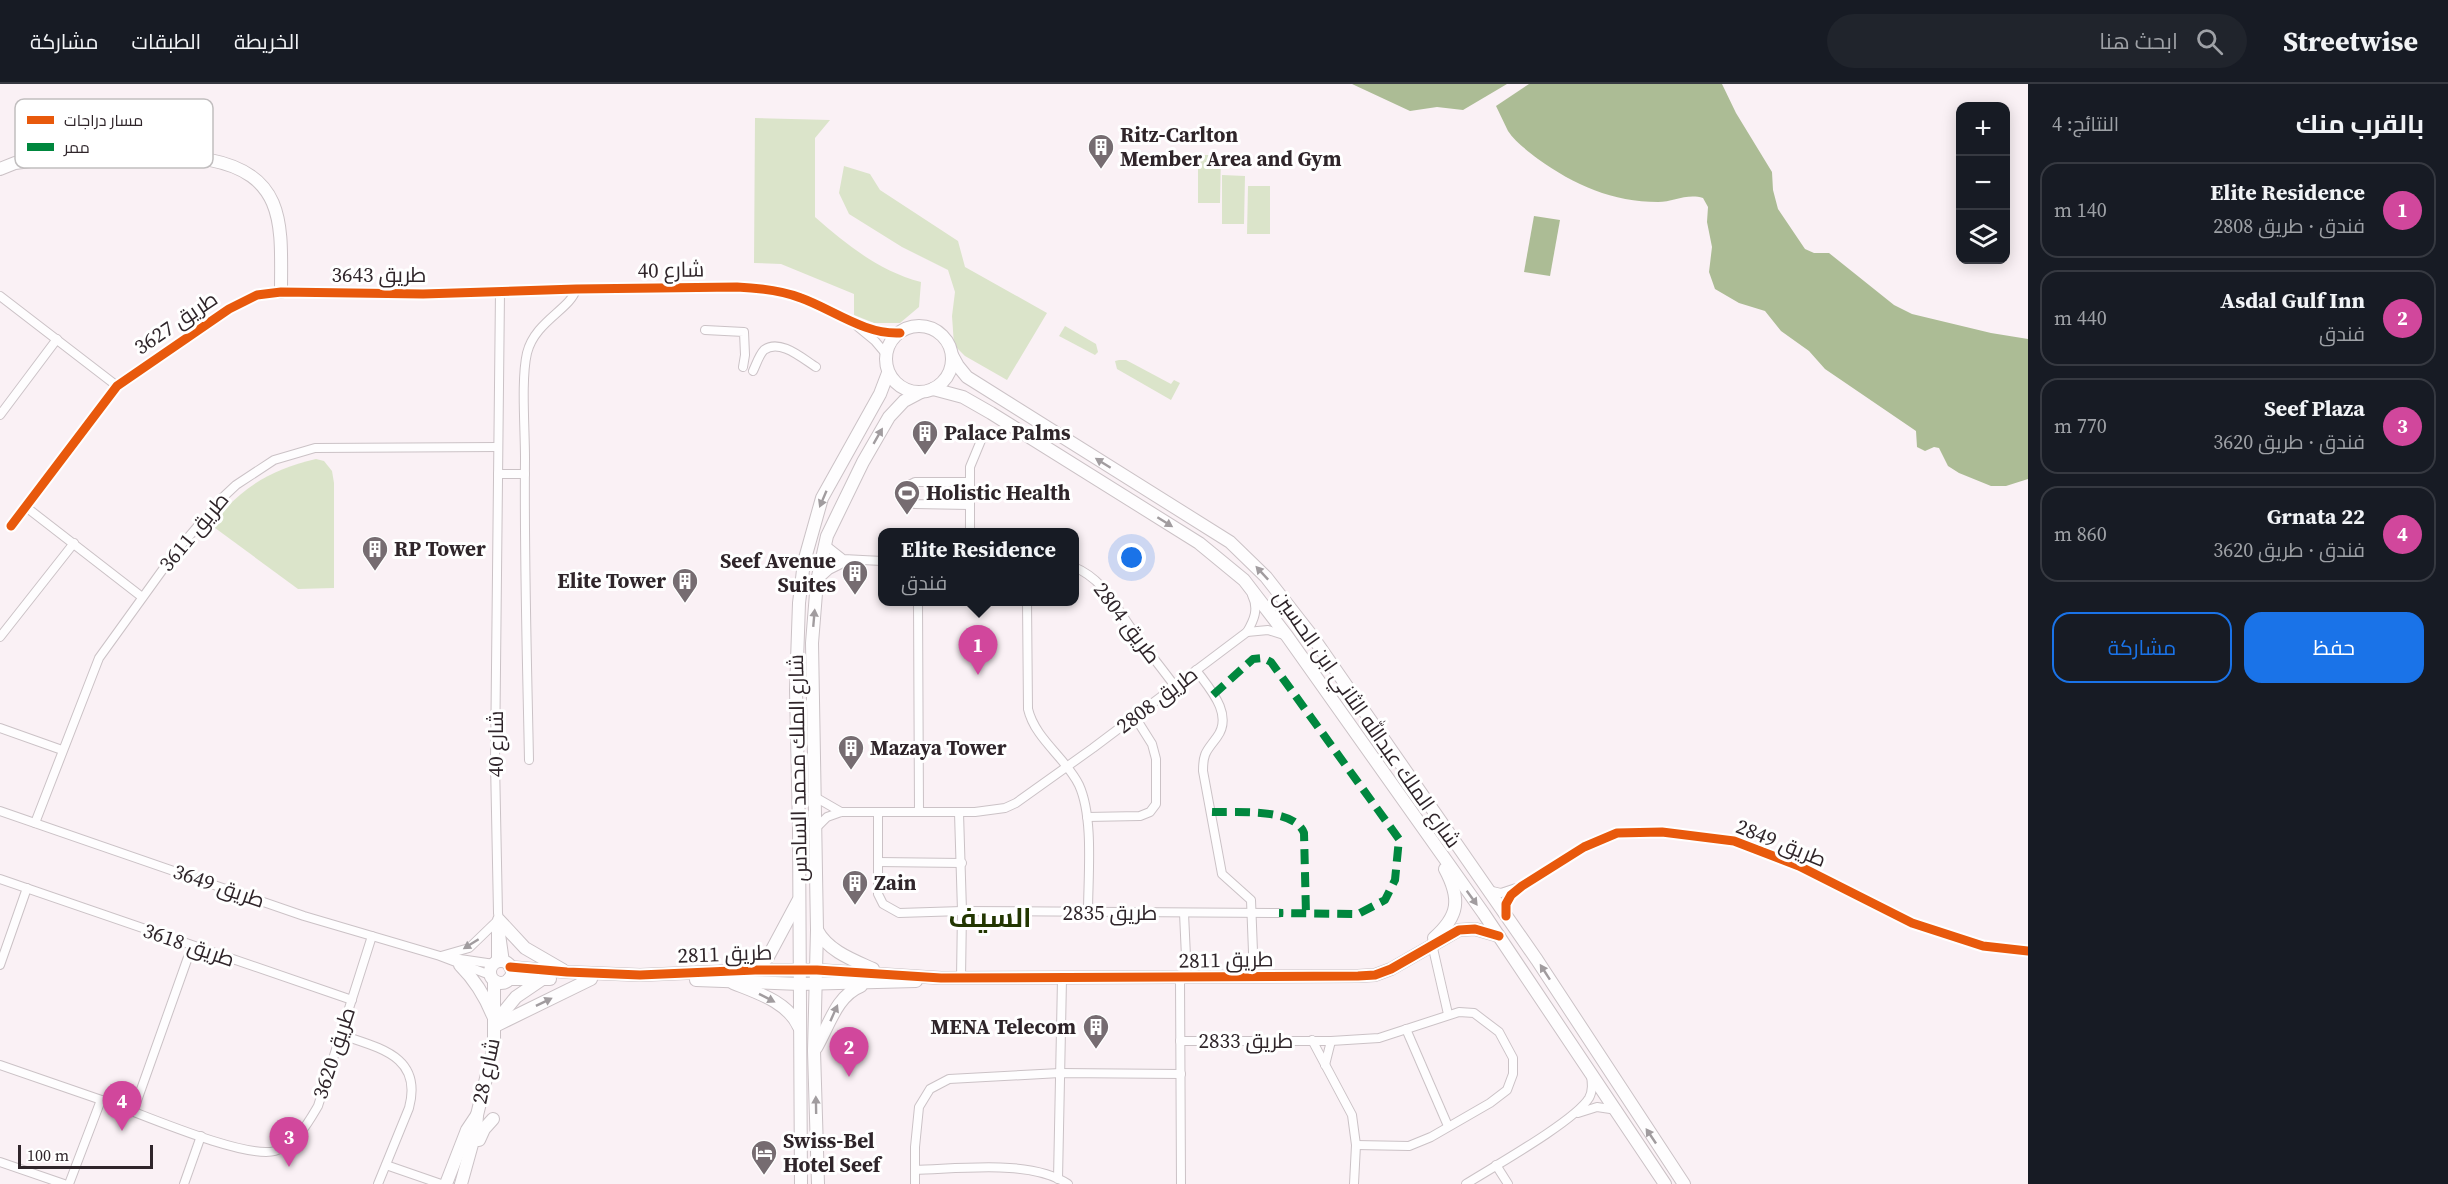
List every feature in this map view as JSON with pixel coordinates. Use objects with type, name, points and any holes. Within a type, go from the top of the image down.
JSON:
[{"type":"main road","points":[[213,161],[244,171],[269,195],[277,211],[281,228],[281,292]]},
{"type":"main road","points":[[0,169],[15,164]]},
{"type":"main road","points":[[911,327],[931,328],[946,340],[952,355],[950,371],[946,378],[927,391],[902,388],[888,373],[886,354],[889,344],[900,333],[911,327]]},
{"type":"main road","name":"شارع الملك عبدالله الثاني ابن الحسين","points":[[952,355],[967,377],[1230,542],[1274,586],[1312,636],[1506,916],[1684,1184]]},
{"type":"main road","name":"شارع الملك محمد السادس","points":[[801,1184],[796,690],[798,603],[804,562],[822,498],[880,394],[888,373]]},
{"type":"main road","name":"شارع الملك عبدالله الثاني ابن الحسين","points":[[927,391],[963,397],[991,413],[1199,543],[1244,580],[1287,636],[1499,936],[1665,1184]]},
{"type":"main road","name":"شارع الملك محمد السادس","points":[[818,1184],[814,1051],[818,984],[812,643],[817,581],[824,544],[863,462],[889,417],[904,401],[927,391]]},
{"type":"main road","name":"طريق 2811","points":[[1427,947],[1451,919],[1456,907],[1450,877],[1428,837]]},
{"type":"main road","points":[[755,970],[768,957],[799,900]]},
{"type":"main road","points":[[498,919],[525,948],[567,972]]},
{"type":"main road","name":"طريق 2811","points":[[500,972],[544,979],[724,980],[800,984],[864,984],[941,978],[1184,979],[1375,975],[1391,969],[1459,930],[1475,929],[1499,936]]},
{"type":"main road","points":[[817,930],[828,944],[849,958],[874,970],[892,973]]},
{"type":"main road","points":[[460,964],[473,978],[487,1001],[496,1024]]},
{"type":"main road","name":"طريق 2811","points":[[500,972],[640,975],[817,970],[892,973],[941,978]]},
{"type":"main road","name":"شارع 28","points":[[461,1184],[477,1130],[477,1115],[492,1055],[500,972]]},
{"type":"main road","points":[[496,1024],[516,997],[544,979]]},
{"type":"main road","points":[[496,1024],[591,979]]},
{"type":"main road","points":[[724,980],[785,1008],[795,1017],[800,1029]]},
{"type":"main road","points":[[814,1051],[843,997],[864,984]]},
{"type":"main road","name":"شارع 28","points":[[446,1184],[467,1130],[477,1115]]},
{"type":"main road","points":[[468,1162],[484,1129],[493,1119]]},
{"type":"street","name":"شارع 40","points":[[500,972],[495,762],[500,292],[576,289],[759,288],[799,297],[872,329],[900,333]]},
{"type":"street","name":"شارع 40","points":[[529,760],[525,474],[527,354],[530,343],[542,325],[571,299],[576,289]]},
{"type":"street","name":"طريق 3643","points":[[257,295],[281,292],[423,294],[500,292]]},
{"type":"street","name":"طريق 3627","points":[[11,526],[117,386],[229,309],[257,295]]},
{"type":"street","points":[[0,296],[117,386]]},
{"type":"street","name":"شارع 40","points":[[838,313],[869,335],[886,354]]},
{"type":"street","points":[[705,330],[744,332],[746,352],[743,367]]},
{"type":"street","points":[[0,415],[57,339]]},
{"type":"street","points":[[753,371],[761,353],[775,347],[787,349],[816,367]]},
{"type":"street","points":[[970,528],[969,482],[972,459],[982,438]]},
{"type":"street","name":"طريق 3611","points":[[35,823],[99,658],[142,597],[220,500],[248,475],[274,460],[315,448],[498,447]]},
{"type":"street","points":[[498,474],[525,474]]},
{"type":"street","points":[[969,482],[915,482],[909,485],[906,495],[909,501],[915,504],[969,505]]},
{"type":"street","points":[[26,507],[142,597]]},
{"type":"street","points":[[0,637],[74,543]]},
{"type":"street","points":[[824,544],[843,559],[878,561]]},
{"type":"street","points":[[817,581],[829,570],[850,560]]},
{"type":"street","name":"طريق 2804","points":[[1079,570],[1104,587],[1130,627],[1174,685]]},
{"type":"street","points":[[1244,580],[1255,601],[1253,621],[1247,632]]},
{"type":"street","points":[[918,606],[919,812]]},
{"type":"street","points":[[1027,606],[1028,710],[1034,724],[1078,784],[1087,817],[1088,913]]},
{"type":"street","points":[[1247,632],[1268,630],[1287,636]]},
{"type":"street","name":"طريق 2808","points":[[815,797],[841,812],[959,813],[1005,808],[1016,803],[1135,717],[1174,685],[1247,632]]},
{"type":"street","points":[[1196,670],[1214,695],[1222,715],[1223,726],[1203,757],[1203,771],[1222,874],[1251,900],[1254,978]]},
{"type":"street","points":[[1087,817],[1140,816],[1154,808],[1156,798],[1155,754],[1135,717]]},
{"type":"street","points":[[0,728],[62,750]]},
{"type":"street","name":"طريق 3649","points":[[0,811],[304,916],[500,972]]},
{"type":"street","points":[[816,828],[827,817],[841,812]]},
{"type":"street","name":"طريق 2835","points":[[878,812],[878,894],[883,904],[899,913],[962,911],[1279,913]]},
{"type":"street","points":[[959,813],[962,863],[961,978]]},
{"type":"street","name":"طريق 2849","points":[[1506,916],[1507,899],[1522,886],[1584,847],[1617,833],[1662,832],[1734,841],[1788,861],[1912,923],[1983,946],[2028,951]]},
{"type":"street","points":[[878,862],[962,863]]},
{"type":"street","name":"طريق 3618","points":[[0,879],[352,1000]]},
{"type":"street","name":"طريق 2849","points":[[1488,890],[1501,893],[1522,886]]},
{"type":"street","points":[[0,965],[27,888]]},
{"type":"street","name":"طريق 2833","points":[[1181,1184],[1180,1041],[1184,979],[1184,913]]},
{"type":"street","points":[[440,956],[469,948],[498,919]]},
{"type":"street","name":"طريق 3620","points":[[0,1065],[201,1136],[260,1153],[281,1149],[296,1138],[318,1106],[372,936]]},
{"type":"street","points":[[133,1112],[192,946]]},
{"type":"street","points":[[1427,947],[1449,1014]]},
{"type":"street","name":"طريق 3649","points":[[440,956],[460,964],[500,972]]},
{"type":"street","points":[[1058,1179],[1062,979]]},
{"type":"street","name":"طريق 2833","points":[[1180,1041],[1331,1041],[1379,1038],[1459,1012],[1474,1013],[1500,1032],[1513,1058],[1513,1074],[1507,1090],[1490,1103],[1431,1137],[1409,1146],[1356,1144]]},
{"type":"street","points":[[1406,1029],[1448,1126]]},
{"type":"street","points":[[342,1035],[387,1050],[397,1057],[409,1075],[412,1098],[378,1184]]},
{"type":"street","name":"طريق 2833","points":[[1312,1040],[1352,1115],[1356,1144],[1354,1184]]},
{"type":"street","points":[[1325,1066],[1331,1041]]},
{"type":"street","points":[[1467,1184],[1572,1115],[1590,1096],[1592,1088],[1590,1069]]},
{"type":"street","name":"طريق 2833","points":[[915,1184],[915,1147],[919,1107],[930,1089],[939,1083],[959,1077],[1060,1073],[1181,1074]]},
{"type":"street","points":[[69,1184],[101,1100]]},
{"type":"street","points":[[1572,1115],[1597,1107],[1617,1110]]},
{"type":"street","points":[[184,1184],[201,1136]]},
{"type":"street","points":[[0,1162],[64,1184]]},
{"type":"street","points":[[386,1165],[441,1184]]},
{"type":"street","points":[[1496,1165],[1508,1184]]},
{"type":"street","points":[[915,1170],[1014,1169],[1058,1179],[1068,1184]]},
{"type":"street","points":[[417,1177],[426,1184]]},
{"type":"shaded area","points":[[1352,84],[1507,84],[1463,110],[1437,107],[1410,111]]},
{"type":"shaded area","points":[[1529,84],[1722,84],[1736,113],[1772,172],[1773,190],[1778,209],[1805,249],[1814,253],[1829,253],[1894,305],[1912,314],[1991,333],[2028,339],[2028,479],[2006,486],[1991,486],[1959,473],[1948,466],[1939,448],[1934,447],[1925,451],[1917,447],[1916,431],[1825,369],[1809,351],[1781,331],[1765,311],[1739,303],[1715,289],[1709,272],[1712,247],[1707,222],[1708,207],[1703,198],[1686,197],[1664,202],[1625,199],[1580,184],[1530,153],[1508,131],[1496,106]]},
{"type":"shaded area","points":[[755,118],[830,120],[815,138],[815,217],[877,264],[921,282],[919,307],[900,323],[874,323],[854,315],[854,294],[781,264],[754,263]]},
{"type":"shaded area","points":[[1198,155],[1221,155],[1220,203],[1198,203]]},
{"type":"shaded area","points":[[844,166],[870,174],[880,190],[958,241],[965,267],[1047,313],[1007,380],[965,356],[954,345],[952,316],[955,292],[948,270],[902,247],[849,214],[839,193]]},
{"type":"shaded area","points":[[1222,175],[1245,176],[1244,224],[1222,224]]},
{"type":"shaded area","points":[[1248,186],[1270,186],[1270,234],[1247,234]]},
{"type":"shaded area","points":[[1534,216],[1560,220],[1550,276],[1524,272]]},
{"type":"shaded area","points":[[1065,326],[1096,344],[1098,352],[1095,355],[1059,336]]},
{"type":"shaded area","points":[[1126,360],[1171,384],[1174,380],[1180,383],[1171,400],[1117,369],[1115,361]]},
{"type":"shaded area","points":[[316,459],[324,461],[332,471],[334,483],[334,588],[298,589],[211,525],[233,501],[257,482],[299,463]]},
{"type":"marked path","points":[[1213,695],[1253,659],[1263,658],[1271,662],[1399,839],[1395,880],[1385,900],[1358,914],[1279,913]]},
{"type":"marked path","points":[[1212,812],[1277,815],[1298,825],[1304,833],[1306,914]]},
{"type":"cycle path","points":[[11,526],[117,386],[229,309],[257,295],[281,292],[423,294],[745,287],[793,295],[861,326],[887,333],[900,333]]},
{"type":"cycle path","points":[[1506,916],[1506,904],[1511,895],[1584,847],[1617,833],[1662,832],[1734,841],[1799,866],[1912,923],[1983,946],[2028,951]]},
{"type":"cycle path","points":[[510,967],[640,975],[817,970],[941,978],[1358,976],[1375,975],[1391,969],[1459,930],[1475,929],[1499,936]]},
{"type":"place","name":"Ritz-Carlton Member Area and Gym","points":[[1101,170]]},
{"type":"place","name":"Palace Palms","points":[[925,456]]},
{"type":"place","name":"Holistic Health","points":[[907,516]]},
{"type":"place","name":"RP Tower","points":[[375,572]]},
{"type":"place","name":"Seef Avenue Suites","points":[[855,596]]},
{"type":"place","name":"Elite Tower","points":[[685,604]]},
{"type":"place","name":"Elite Residence","points":[[978,675]]},
{"type":"place","name":"Mazaya Tower","points":[[851,771]]},
{"type":"place","name":"Zain","points":[[855,906]]},
{"type":"place","name":"MENA Telecom","points":[[1096,1050]]},
{"type":"place","name":"Asdal Gulf Inn","points":[[849,1077]]},
{"type":"place","name":"Grnata 22","points":[[122,1131]]},
{"type":"place","name":"Seef Plaza","points":[[289,1167]]},
{"type":"place","name":"Swiss-Bel Hotel Seef","points":[[764,1176]]},
{"type":"district","name":"السيف","points":[[990,918]]}]
